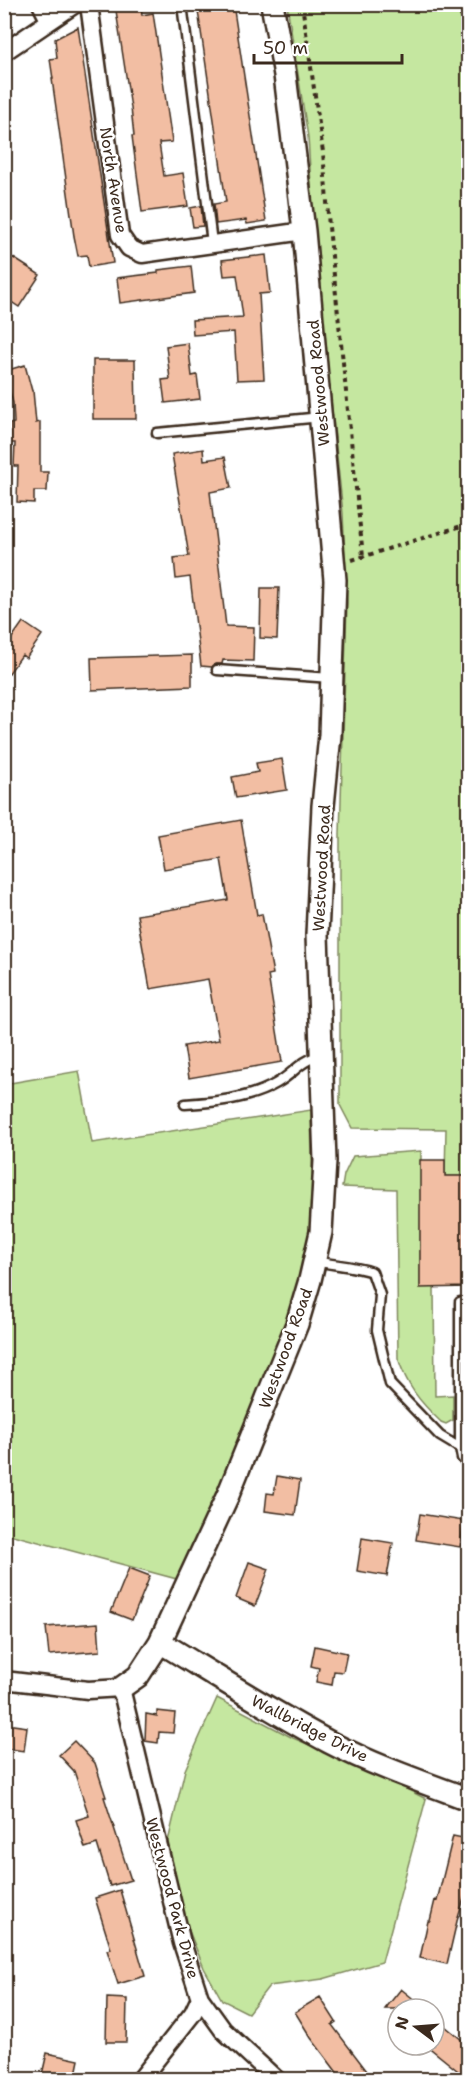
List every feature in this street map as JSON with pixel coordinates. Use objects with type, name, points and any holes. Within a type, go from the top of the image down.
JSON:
[{"type":"street","points":[[41,4],[49,20]]},
{"type":"street","points":[[4,52],[75,4]]},
{"type":"street","name":"North Avenue","points":[[89,4],[120,235],[129,248],[142,254],[304,231]]},
{"type":"street","name":"Westwood Road","points":[[121,1688],[138,1676],[160,1642],[228,1495],[297,1324],[321,1232],[325,1161],[317,934],[332,678],[335,580],[304,231],[285,75],[272,4]]},
{"type":"street","name":"Wallbridge Drive","points":[[160,1642],[257,1702],[331,1743],[468,1799]]},
{"type":"street","points":[[4,1680],[88,1690],[121,1688]]},
{"type":"street","name":"Westwood Park Drive","points":[[121,1688],[182,1944],[200,1998],[223,2030],[277,2079]]},
{"type":"street","points":[[140,2079],[193,2013],[200,1998]]},
{"type":"lane","points":[[182,4],[212,243]]},
{"type":"lane","points":[[157,433],[321,417]]},
{"type":"lane","points":[[217,670],[332,678]]},
{"type":"lane","points":[[185,1104],[259,1093],[279,1082],[306,1060],[321,1055]]},
{"type":"lane","points":[[314,1261],[372,1272],[380,1295],[377,1330],[390,1384],[440,1436],[460,1448]]},
{"type":"lane","points":[[460,1302],[460,1448],[462,1458],[468,1464]]},
{"type":"path","points":[[302,4],[323,152],[363,556]]},
{"type":"path","points":[[458,4],[468,40]]},
{"type":"path","points":[[333,565],[468,524]]},
{"type":"green space","points":[[287,5],[464,5],[468,21],[468,1176],[445,1176],[446,1129],[352,1128],[340,1105],[340,834],[347,603],[343,513],[315,249],[308,137]]},
{"type":"green space","points":[[79,1071],[92,1143],[311,1110],[314,1261],[188,1582],[5,1533],[5,1084]]},
{"type":"green space","points":[[421,1151],[420,1287],[434,1287],[435,1396],[453,1395],[453,1420],[446,1424],[441,1422],[420,1400],[405,1377],[398,1358],[396,1189],[342,1187],[344,1175],[353,1156]]},
{"type":"green space","points":[[217,1698],[293,1738],[370,1770],[426,1799],[382,1962],[323,1979],[269,1986],[248,2013],[222,2000],[204,1968],[185,1921],[166,1850],[185,1770]]},
{"type":"building","points":[[115,4],[141,4],[142,15],[153,13],[172,142],[159,143],[164,176],[183,173],[188,206],[142,212],[132,136],[134,136],[131,108]]},
{"type":"building","points":[[197,4],[233,4],[266,221],[247,224],[246,220],[216,224],[214,204],[226,202]]},
{"type":"building","points":[[78,27],[113,263],[89,267],[87,255],[78,256],[74,236],[50,59],[57,58],[55,39]]},
{"type":"building","points":[[201,206],[203,226],[193,227],[190,208]]},
{"type":"building","points":[[4,252],[40,275],[19,307],[4,297]]},
{"type":"building","points":[[266,255],[270,293],[259,294],[264,379],[237,380],[234,332],[193,335],[192,320],[243,317],[237,275],[224,276],[222,260]]},
{"type":"building","points":[[191,266],[194,293],[120,303],[117,278]]},
{"type":"building","points":[[188,343],[192,376],[197,375],[200,399],[165,403],[162,380],[170,379],[166,346]]},
{"type":"building","points":[[93,360],[135,360],[136,419],[93,419]]},
{"type":"building","points":[[25,365],[33,391],[36,423],[40,422],[40,472],[48,472],[47,491],[34,491],[34,503],[17,502],[18,466],[14,466],[15,443],[10,443],[10,424],[14,423],[8,370]]},
{"type":"building","points":[[203,449],[204,460],[225,457],[231,488],[210,492],[226,626],[254,627],[253,661],[223,660],[222,664],[215,664],[212,667],[201,666],[190,577],[176,579],[174,558],[189,556],[172,454]]},
{"type":"building","points":[[261,588],[279,588],[277,639],[260,638]]},
{"type":"building","points":[[23,622],[42,635],[26,658],[22,655],[4,680],[4,649]]},
{"type":"building","points":[[192,655],[192,686],[92,690],[91,658]]},
{"type":"building","points":[[282,759],[287,790],[236,798],[232,777],[258,772],[256,763]]},
{"type":"building","points":[[241,820],[257,915],[262,914],[273,974],[268,975],[282,1062],[189,1078],[184,1046],[219,1040],[208,979],[150,989],[137,915],[228,900],[221,859],[164,869],[158,835]]},
{"type":"building","points":[[420,1160],[445,1160],[445,1176],[468,1176],[468,1215],[464,1215],[464,1256],[468,1256],[468,1287],[420,1288]]},
{"type":"building","points":[[277,1476],[300,1480],[295,1515],[265,1511],[267,1493],[274,1494]]},
{"type":"building","points":[[420,1514],[464,1521],[460,1547],[416,1540]]},
{"type":"building","points":[[362,1538],[393,1543],[387,1576],[357,1571]]},
{"type":"building","points":[[249,1562],[269,1569],[255,1606],[236,1598]]},
{"type":"building","points":[[129,1568],[150,1576],[132,1620],[111,1612]]},
{"type":"building","points":[[98,1623],[100,1651],[49,1655],[46,1627]]},
{"type":"building","points":[[315,1646],[347,1653],[343,1672],[334,1671],[332,1685],[316,1682],[319,1668],[311,1666]]},
{"type":"building","points":[[157,1711],[175,1713],[173,1733],[159,1732],[158,1743],[145,1741],[146,1714],[157,1716]]},
{"type":"building","points":[[6,1724],[27,1727],[24,1751],[4,1748]]},
{"type":"building","points":[[74,1741],[95,1763],[131,1880],[110,1886],[97,1844],[85,1848],[76,1820],[89,1816],[74,1771],[59,1755]]},
{"type":"building","points":[[453,1836],[468,1839],[468,1886],[447,1964],[420,1958],[428,1921],[430,1921],[435,1900],[437,1901]]},
{"type":"building","points":[[120,1890],[145,1976],[118,1984],[107,1950],[111,1949],[95,1898]]},
{"type":"building","points":[[401,1989],[411,1997],[395,1997]]},
{"type":"building","points":[[320,1997],[336,2022],[332,2025],[373,2079],[342,2079],[311,2038],[295,2012]]},
{"type":"building","points":[[107,1998],[127,1999],[126,2042],[106,2042]]},
{"type":"building","points":[[446,2027],[468,2045],[468,2079],[441,2057],[446,2057]]},
{"type":"building","points":[[47,2053],[79,2060],[75,2079],[41,2079]]}]
